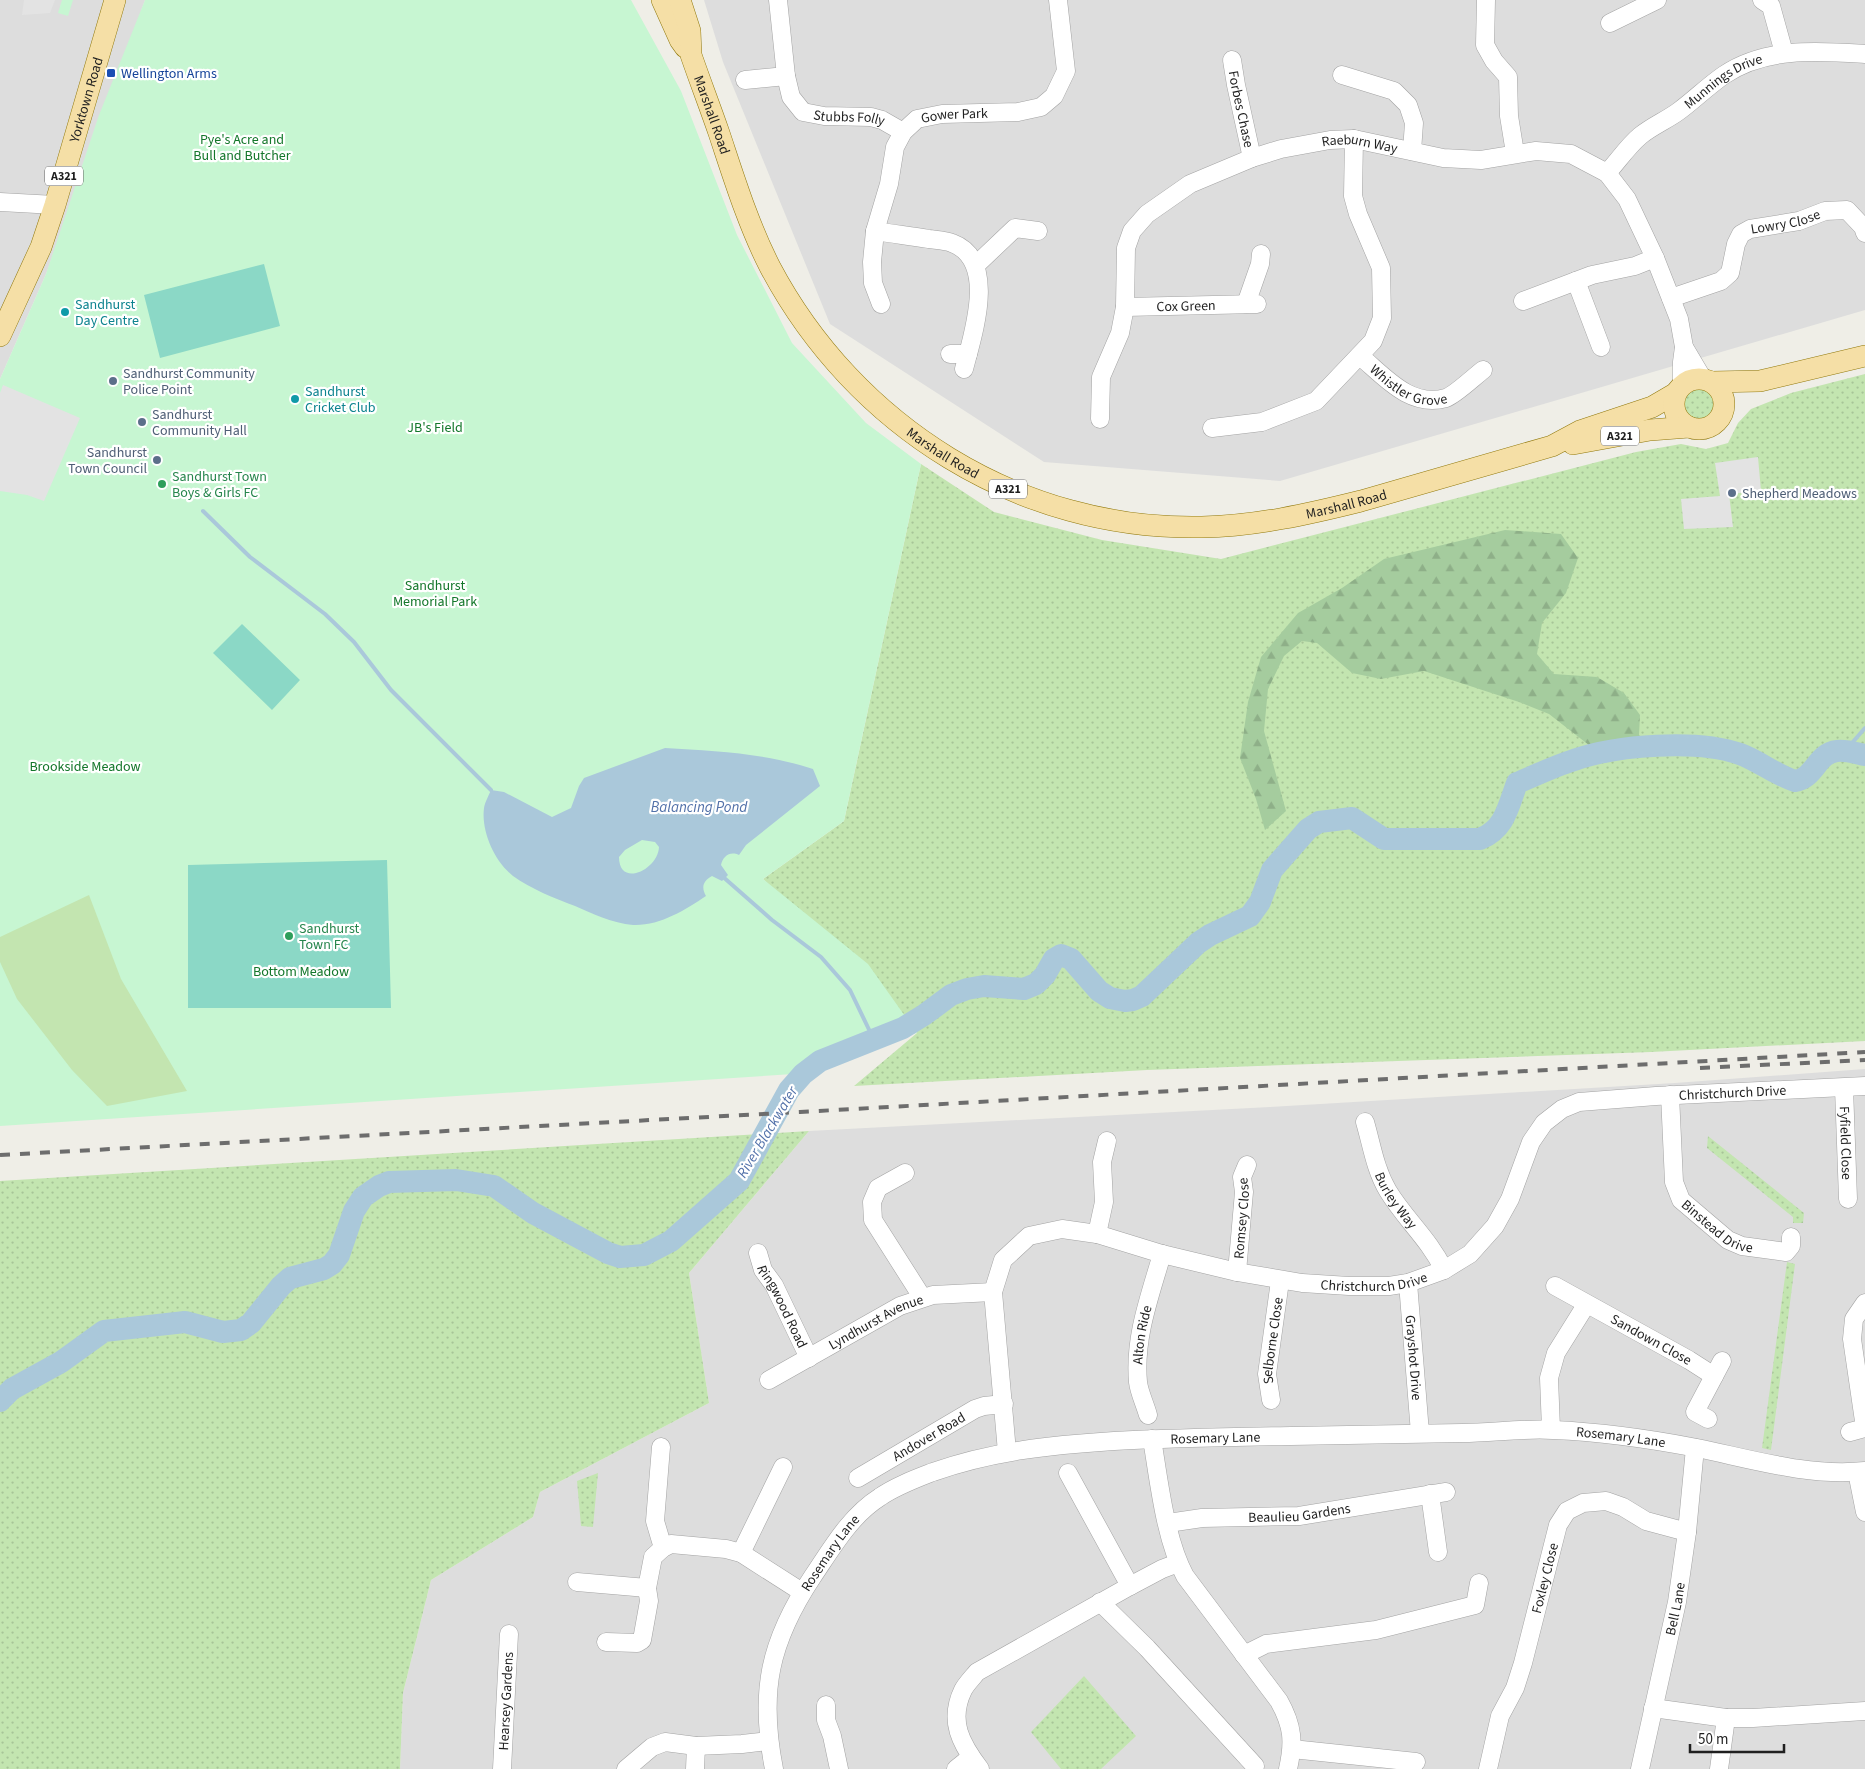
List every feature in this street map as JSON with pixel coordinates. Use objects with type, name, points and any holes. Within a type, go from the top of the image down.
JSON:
[{"type":"main road","name":"Yorktown Road","points":[[0,336],[41,247],[115,0]]},
{"type":"main road","name":"Marshall Road","points":[[662,0],[680,40],[691,55]]},
{"type":"main road","name":"Marshall Road","points":[[680,0],[690,31],[691,55],[753,232],[781,286],[820,346],[861,391],[909,431],[960,464],[1020,494],[1062,508],[1126,522],[1187,527],[1256,523],[1330,509],[1552,446],[1586,442],[1650,430],[1689,427]]},
{"type":"main road","name":"A321","points":[[1679,389],[1689,381],[1760,381],[1865,356]]},
{"type":"main road","points":[[1708,380],[1722,393],[1725,402],[1724,410]]},
{"type":"main road","name":"A321","points":[[1689,427],[1699,429],[1709,427],[1717,422],[1724,410],[1738,396],[1760,381]]},
{"type":"main road","name":"Marshall Road","points":[[1552,446],[1580,432],[1652,407],[1679,389]]},
{"type":"main road","points":[[1679,389],[1674,402],[1675,411],[1680,421],[1689,427]]},
{"type":"street","name":"Stubbs Folly","points":[[778,0],[786,76],[791,97],[803,112],[824,116],[871,117],[882,120],[903,132]]},
{"type":"street","name":"Gower Park","points":[[881,304],[866,284],[872,262],[875,231],[889,184],[895,147],[903,132],[917,118],[942,114],[1018,112],[1041,107],[1054,96],[1066,71],[1058,0]]},
{"type":"street","points":[[1486,0],[1485,45],[1494,61],[1508,77],[1509,116],[1515,153]]},
{"type":"street","points":[[1610,22],[1657,0]]},
{"type":"street","points":[[1769,2],[1784,54]]},
{"type":"street","name":"Munnings Drive","points":[[1607,173],[1640,135],[1678,112],[1724,75],[1738,67],[1767,56],[1784,54],[1826,52],[1865,54]]},
{"type":"street","name":"Forbes Chase","points":[[1232,60],[1252,158]]},
{"type":"street","points":[[745,80],[786,76]]},
{"type":"street","points":[[1342,76],[1394,91],[1408,105],[1414,123],[1412,151]]},
{"type":"street","points":[[1212,428],[1262,422],[1316,401],[1373,341],[1382,318],[1381,268],[1358,214],[1354,196],[1354,139]]},
{"type":"street","name":"Raeburn Way","points":[[1100,419],[1100,377],[1120,333],[1125,308],[1126,248],[1132,231],[1146,214],[1190,184],[1252,158],[1281,149],[1330,140],[1354,139],[1443,158],[1480,160],[1536,151],[1571,154],[1607,173],[1627,199],[1672,298],[1679,319],[1684,347],[1679,389]]},
{"type":"street","points":[[0,202],[55,205]]},
{"type":"street","name":"Lowry Close","points":[[1672,298],[1721,281],[1730,273],[1736,244],[1741,234],[1750,229],[1799,221],[1825,211],[1846,210],[1863,227],[1865,233]]},
{"type":"street","points":[[976,265],[1014,228],[1038,231]]},
{"type":"street","points":[[875,231],[952,243],[965,251],[976,265],[980,287],[966,362],[950,354]]},
{"type":"street","name":"Cox Green","points":[[1125,308],[1252,304],[1261,254]]},
{"type":"street","points":[[1523,301],[1592,275],[1635,266],[1655,258]]},
{"type":"street","points":[[1576,281],[1601,347]]},
{"type":"street","name":"Raeburn Way","points":[[1684,347],[1708,380]]},
{"type":"street","name":"Whistler Grove","points":[[1360,356],[1402,393],[1427,400],[1448,397],[1483,370]]},
{"type":"street","name":"Christchurch Drive","points":[[1008,1452],[993,1292],[1003,1260],[1029,1236],[1062,1229],[1097,1234],[1162,1254],[1280,1281],[1349,1286],[1389,1286],[1408,1283],[1444,1270],[1470,1254],[1495,1226],[1510,1198],[1531,1142],[1538,1130],[1551,1116],[1562,1109],[1579,1102],[1865,1086]]},
{"type":"street","name":"Fyfield Close","points":[[1844,1088],[1848,1198]]},
{"type":"street","name":"Binstead Drive","points":[[1670,1096],[1674,1182],[1681,1200],[1728,1240],[1742,1246],[1786,1252],[1791,1246],[1791,1236]]},
{"type":"street","name":"Burley Way","points":[[1365,1122],[1376,1168],[1389,1193],[1436,1252],[1444,1270]]},
{"type":"street","points":[[1097,1234],[1104,1202],[1102,1162],[1107,1141]]},
{"type":"street","name":"Romsey Close","points":[[1237,1272],[1244,1192],[1242,1177],[1247,1165]]},
{"type":"street","points":[[905,1173],[878,1188],[872,1202],[873,1220],[922,1297]]},
{"type":"street","name":"Ringwood Road","points":[[758,1253],[764,1270],[774,1285],[809,1358]]},
{"type":"street","name":"Alton Ride","points":[[1148,1415],[1138,1384],[1137,1349],[1141,1326],[1162,1254]]},
{"type":"street","name":"Selborne Close","points":[[1271,1400],[1267,1374],[1280,1281]]},
{"type":"street","name":"Grayshot Drive","points":[[1408,1283],[1420,1434]]},
{"type":"street","name":"Sandown Close","points":[[1555,1286],[1586,1305],[1689,1360],[1718,1369],[1695,1412],[1708,1419]]},
{"type":"street","name":"Lyndhurst Avenue","points":[[769,1380],[900,1306],[922,1297],[993,1292]]},
{"type":"street","points":[[1850,1432],[1864,1428],[1852,1340],[1854,1319],[1865,1304]]},
{"type":"street","points":[[1551,1429],[1549,1378],[1556,1353],[1586,1305]]},
{"type":"street","name":"Andover Road","points":[[858,1478],[974,1409],[1004,1404]]},
{"type":"street","name":"Rosemary Lane","points":[[774,1769],[768,1740],[766,1707],[769,1675],[776,1646],[787,1618],[802,1592],[835,1542],[854,1519],[880,1497],[909,1481],[952,1465],[1008,1452],[1055,1445],[1152,1439],[1420,1434],[1551,1429],[1660,1441],[1802,1469],[1839,1472],[1861,1471]]},
{"type":"street","points":[[1152,1439],[1168,1523],[1178,1563],[1185,1576],[1286,1713],[1292,1729],[1292,1750],[1288,1769]]},
{"type":"street","points":[[661,1446],[655,1521],[663,1548]]},
{"type":"street","name":"Bell Lane","points":[[1640,1769],[1677,1602],[1687,1532],[1695,1448]]},
{"type":"street","points":[[741,1553],[783,1467]]},
{"type":"street","points":[[1861,1471],[1865,1512]]},
{"type":"street","points":[[1068,1473],[1130,1586]]},
{"type":"street","name":"Beaulieu Gardens","points":[[1168,1523],[1202,1518],[1299,1516],[1438,1493],[1438,1552]]},
{"type":"street","name":"Foxley Close","points":[[1488,1769],[1500,1716],[1515,1688],[1523,1664],[1558,1525],[1567,1511],[1583,1503],[1606,1501],[1623,1507],[1646,1521],[1687,1532]]},
{"type":"street","points":[[606,1642],[638,1644],[642,1640],[649,1601],[647,1588],[653,1557],[671,1544],[726,1549],[741,1553],[802,1592]]},
{"type":"street","points":[[956,1769],[975,1763],[960,1737],[955,1716],[963,1690],[977,1672],[1100,1602],[1162,1569],[1178,1563]]},
{"type":"street","points":[[577,1582],[647,1588]]},
{"type":"street","points":[[1244,1655],[1266,1644],[1376,1630],[1475,1605],[1480,1583]]},
{"type":"street","points":[[1100,1602],[1147,1648],[1255,1766]]},
{"type":"street","name":"Hearsey Gardens","points":[[502,1769],[509,1634]]},
{"type":"street","points":[[826,1705],[826,1720],[832,1736],[839,1769]]},
{"type":"street","points":[[1653,1708],[1726,1718],[1865,1711]]},
{"type":"street","points":[[1719,1769],[1726,1718]]},
{"type":"street","points":[[626,1769],[652,1748],[665,1742],[696,1746],[742,1744],[768,1740]]},
{"type":"street","points":[[695,1769],[696,1746]]},
{"type":"street","points":[[1292,1750],[1416,1762]]},
{"type":"shaded area","points":[[0,0],[145,0],[46,274],[0,379]]},
{"type":"shaded area","points":[[24,0],[55,0],[50,13],[22,15]]},
{"type":"shaded area","points":[[704,0],[1865,0],[1865,310],[1280,481],[1044,462],[830,324],[723,62]]},
{"type":"shaded area","points":[[3,385],[80,418],[44,501],[27,495],[0,491],[0,393]]},
{"type":"shaded area","name":"Shepherd Meadows","points":[[1758,457],[1761,491],[1729,494],[1733,527],[1684,529],[1681,499],[1720,496],[1715,463]]},
{"type":"shaded area","points":[[1865,1069],[1865,1769],[400,1769],[403,1693],[431,1580],[533,1517],[540,1492],[709,1403],[689,1273],[809,1131],[1270,1107],[1675,1083]]},
{"type":"green space","points":[[62,0],[73,0],[68,16],[58,13]]},
{"type":"green space","name":"Sandhurst Memorial Park","points":[[145,0],[631,0],[681,91],[737,235],[792,343],[866,423],[921,464],[844,821],[763,879],[868,964],[917,1033],[821,1056],[809,1073],[0,1126],[0,379],[46,274],[99,115]]},
{"type":"green space","points":[[264,264],[280,326],[160,358],[144,295]]},
{"type":"green space","name":"Shepherd Meadows","points":[[1865,374],[1865,1041],[1651,1052],[1147,1070],[854,1086],[917,1033],[763,879],[844,821],[921,464],[994,512],[1102,540],[1221,559],[1636,452],[1681,444],[1706,449],[1728,443],[1738,423],[1751,409],[1791,393]]},
{"type":"green space","points":[[1697,387],[1709,392],[1714,404],[1709,416],[1697,421],[1685,416],[1680,404],[1685,392]]},
{"type":"green space","points":[[1505,530],[1561,534],[1578,558],[1566,593],[1542,623],[1537,654],[1554,674],[1597,677],[1624,693],[1640,715],[1639,735],[1659,751],[1603,756],[1549,714],[1519,702],[1424,671],[1381,679],[1352,673],[1317,643],[1302,641],[1284,656],[1268,689],[1264,731],[1286,811],[1265,830],[1256,799],[1240,758],[1248,702],[1261,657],[1298,613],[1342,588],[1384,559]]},
{"type":"green space","points":[[242,624],[300,680],[272,710],[213,653]]},
{"type":"green space","name":"Sandhurst Town FC","points":[[387,860],[391,1008],[188,1008],[188,865]]},
{"type":"green space","points":[[89,895],[121,979],[187,1091],[107,1106],[72,1070],[17,999],[0,962],[0,937]]},
{"type":"green space","points":[[809,1131],[689,1273],[709,1403],[540,1492],[533,1517],[431,1580],[403,1693],[400,1769],[0,1769],[0,1181]]},
{"type":"green space","points":[[1708,1136],[1804,1213],[1803,1223],[1793,1223],[1793,1217],[1707,1148]]},
{"type":"green space","points":[[1787,1262],[1795,1264],[1771,1450],[1762,1448]]},
{"type":"green space","points":[[598,1473],[593,1527],[581,1526],[577,1481]]},
{"type":"green space","points":[[1084,1676],[1136,1736],[1101,1769],[1061,1769],[1031,1732]]},
{"type":"water","name":"Balancing Pond","points":[[665,748],[702,750],[777,759],[813,769],[820,786],[746,845],[739,855],[730,854],[725,857],[721,865],[728,875],[722,881],[712,876],[707,880],[703,887],[706,896],[681,912],[662,920],[643,925],[633,925],[596,915],[543,893],[520,881],[506,870],[500,862],[487,836],[484,808],[491,790],[504,792],[552,817],[571,808],[584,778]],"holes":[[[642,840],[655,842],[659,847],[652,863],[639,872],[631,874],[625,872],[619,857],[625,850]]]},
{"type":"waterway","points":[[203,511],[250,557],[325,614],[354,642],[391,690],[491,790]]},
{"type":"waterway","points":[[1845,751],[1865,728]]},
{"type":"waterway","name":"River Blackwater","points":[[0,1401],[12,1389],[61,1362],[104,1331],[185,1322],[223,1332],[241,1330],[251,1323],[281,1286],[290,1278],[324,1269],[332,1264],[339,1255],[354,1211],[363,1197],[379,1186],[389,1182],[456,1180],[494,1186],[533,1213],[608,1253],[620,1257],[644,1255],[671,1241],[739,1181],[789,1090],[803,1074],[820,1061],[903,1028],[951,995],[967,989],[984,986],[1024,989],[1036,984],[1045,975],[1054,959],[1061,955],[1071,959],[1099,991],[1110,998],[1125,1001],[1142,996],[1198,943],[1210,935],[1250,916],[1260,902],[1272,870],[1308,829],[1319,822],[1352,818],[1384,839],[1480,839],[1495,829],[1505,816],[1517,783],[1560,765],[1592,755],[1657,746],[1702,746],[1740,754],[1795,781],[1807,776],[1830,753],[1844,751],[1865,755]]},
{"type":"waterway","points":[[722,876],[772,920],[821,957],[850,990],[874,1040]]},
{"type":"railway","points":[[0,1155],[1865,1052]]},
{"type":"railway","points":[[1700,1068],[1865,1060]]},
{"type":"place","name":"Wellington Arms","points":[[111,73]]},
{"type":"place","name":"Sandhurst Day Centre","points":[[65,312]]},
{"type":"place","name":"Sandhurst Community Police Point","points":[[113,381]]},
{"type":"place","name":"Sandhurst Cricket Club","points":[[295,399]]},
{"type":"place","name":"Sandhurst Community Hall","points":[[142,422]]},
{"type":"place","name":"Sandhurst Town Council","points":[[157,460]]},
{"type":"place","name":"Sandhurst Town Boys & Girls FC","points":[[162,484]]},
{"type":"place","name":"Shepherd Meadows","points":[[1732,493]]},
{"type":"place","name":"Sandhurst Town FC","points":[[289,936]]},
{"type":"park label","name":"Pye's Acre and Bull and Butcher","points":[[242,148]]},
{"type":"park label","name":"JB's Field","points":[[435,427]]},
{"type":"park label","name":"Brookside Meadow","points":[[85,766]]},
{"type":"park label","name":"Bottom Meadow","points":[[301,971]]}]
